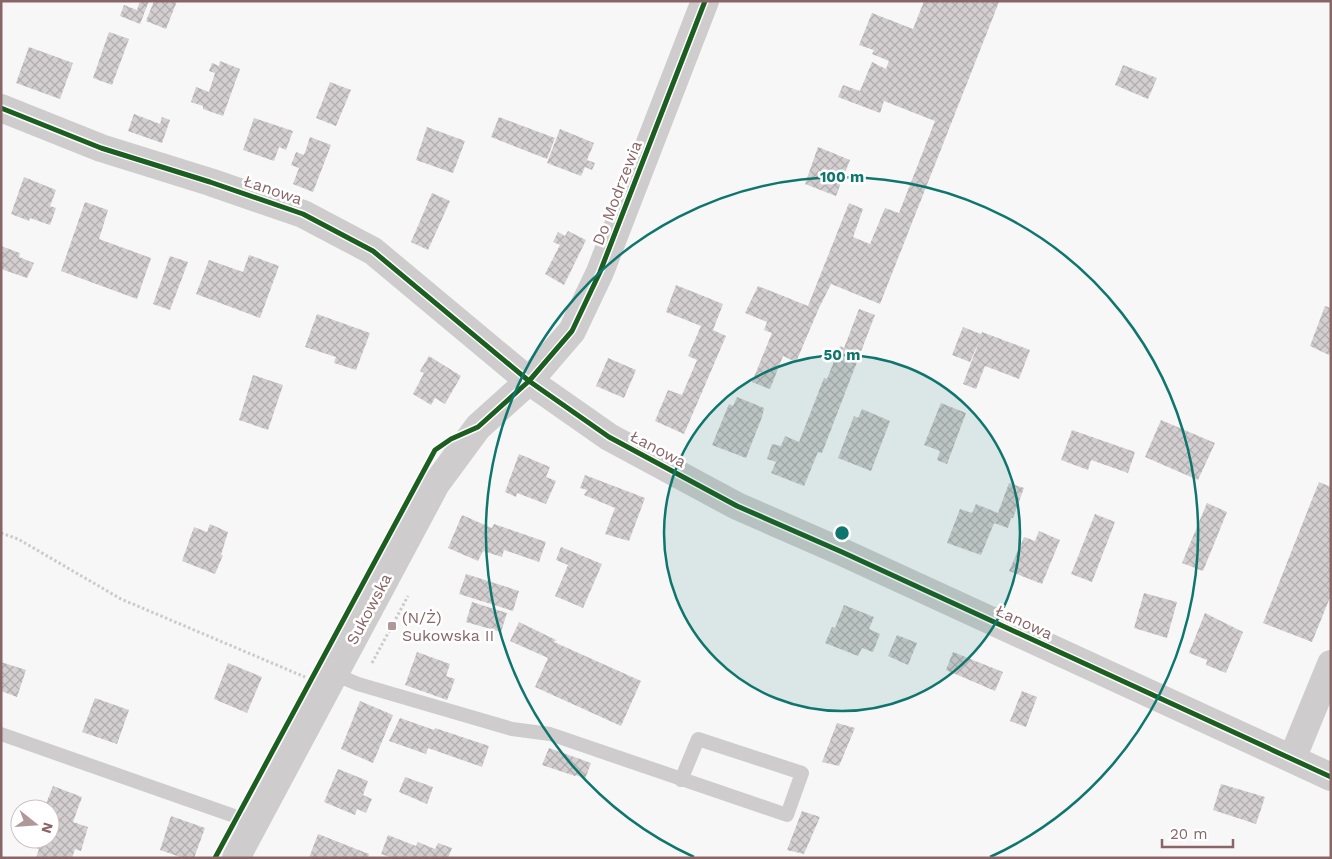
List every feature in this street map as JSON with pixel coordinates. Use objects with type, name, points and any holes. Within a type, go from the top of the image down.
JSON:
[{"type":"street","name":"Do Modrzewia","points":[[529,380],[572,331],[600,272],[705,1]]},
{"type":"street","name":"Łanowa","points":[[1,108],[101,148],[303,214],[372,251],[529,380],[609,437],[737,506],[842,552],[1331,777]]},
{"type":"street","name":"Sukowska","points":[[236,858],[436,484],[478,427],[529,380]]},
{"type":"street","points":[[1292,759],[1331,664]]},
{"type":"lane","points":[[331,679],[358,684],[512,729],[550,734],[681,780],[787,815],[802,774],[698,740],[681,780]]},
{"type":"lane","points":[[1,734],[254,823]]},
{"type":"path","points":[[1,533],[18,538],[121,599],[331,679]]},
{"type":"building","points":[[140,1],[149,1],[140,24],[120,16],[124,5],[137,10]]},
{"type":"building","points":[[154,1],[177,1],[166,29],[146,21]]},
{"type":"building","points":[[924,1],[999,2],[880,304],[831,284],[796,362],[783,356],[770,389],[752,382],[772,333],[764,330],[767,322],[745,313],[758,286],[808,306],[849,203],[863,209],[853,237],[870,244],[885,208],[899,213],[935,121],[884,101],[880,113],[838,97],[843,85],[860,91],[872,62],[886,69],[889,61],[872,54],[874,50],[859,45],[872,13],[913,29]]},
{"type":"building","points":[[109,32],[129,39],[112,85],[93,78]]},
{"type":"building","points":[[29,47],[73,63],[60,99],[16,83]]},
{"type":"building","points":[[220,61],[240,69],[223,116],[203,109],[203,106],[191,102],[196,87],[209,92],[215,73],[209,71],[212,63],[219,66]]},
{"type":"building","points":[[1123,65],[1157,78],[1148,99],[1115,85]]},
{"type":"building","points":[[330,82],[351,90],[336,126],[316,118]]},
{"type":"building","points":[[134,114],[160,124],[162,117],[170,120],[162,143],[128,131]]},
{"type":"building","points":[[499,117],[555,138],[547,159],[491,137]]},
{"type":"building","points":[[254,118],[293,131],[286,150],[279,147],[274,161],[243,150]]},
{"type":"building","points":[[427,127],[465,141],[453,173],[416,160]]},
{"type":"building","points":[[560,129],[594,143],[587,160],[595,163],[592,170],[585,167],[581,176],[547,163]]},
{"type":"building","points":[[310,137],[331,145],[313,192],[293,184],[299,168],[291,165],[296,152],[304,155]]},
{"type":"building","points":[[818,147],[850,160],[836,196],[805,184]]},
{"type":"building","points":[[24,177],[56,190],[50,206],[56,208],[50,225],[30,218],[29,221],[11,214]]},
{"type":"building","points":[[432,193],[450,201],[428,250],[411,242]]},
{"type":"building","points":[[85,202],[108,210],[99,239],[151,258],[137,299],[61,271]]},
{"type":"building","points":[[568,231],[586,240],[564,285],[545,274],[560,245],[553,242],[558,232],[565,236]]},
{"type":"building","points":[[1,246],[20,253],[19,257],[34,263],[27,278],[1,269]]},
{"type":"building","points":[[249,255],[279,266],[260,318],[196,294],[209,260],[243,272]]},
{"type":"building","points":[[170,256],[188,262],[170,310],[153,304]]},
{"type":"building","points":[[676,285],[723,304],[713,330],[726,336],[684,434],[655,421],[668,390],[682,395],[697,360],[688,356],[701,326],[666,312]]},
{"type":"building","points":[[1325,306],[1331,308],[1331,350],[1329,355],[1310,346]]},
{"type":"building","points":[[859,309],[875,315],[822,453],[818,452],[804,486],[771,473],[776,462],[767,459],[772,444],[781,446],[785,436],[799,442],[824,378],[827,379],[840,346],[844,348]]},
{"type":"building","points":[[317,314],[370,333],[356,370],[334,363],[336,357],[305,347]]},
{"type":"building","points":[[963,327],[1030,350],[1019,379],[985,366],[976,389],[963,384],[980,339],[970,362],[952,355]]},
{"type":"building","points":[[429,356],[461,376],[445,404],[435,398],[431,405],[413,394],[424,373],[420,371]]},
{"type":"building","points":[[608,358],[636,370],[624,398],[596,386]]},
{"type":"building","points":[[253,375],[283,385],[268,430],[239,420]]},
{"type":"building","points":[[737,397],[764,408],[746,458],[712,445],[729,404],[733,406]]},
{"type":"building","points":[[941,403],[966,413],[947,464],[937,460],[940,451],[924,445]]},
{"type":"building","points":[[862,409],[890,421],[871,471],[838,458],[854,416],[858,418]]},
{"type":"building","points":[[1161,420],[1215,443],[1198,480],[1145,457]]},
{"type":"building","points":[[1072,430],[1135,452],[1128,473],[1091,460],[1088,470],[1061,460]]},
{"type":"building","points":[[519,454],[550,467],[546,477],[556,481],[546,504],[517,493],[516,497],[505,492]]},
{"type":"building","points":[[585,475],[645,498],[629,541],[605,534],[615,508],[584,495],[587,490],[580,488]]},
{"type":"building","points":[[1319,482],[1331,487],[1331,595],[1312,642],[1263,623]]},
{"type":"building","points":[[1009,483],[1024,488],[1013,518],[1011,518],[1008,528],[994,523],[981,555],[947,543],[960,509],[972,513],[976,504],[998,513]]},
{"type":"building","points":[[1207,503],[1227,512],[1203,571],[1182,563]]},
{"type":"building","points":[[1095,514],[1115,522],[1092,582],[1071,574]]},
{"type":"building","points":[[462,515],[492,528],[494,524],[546,542],[539,562],[504,550],[502,557],[483,551],[478,561],[448,548]]},
{"type":"building","points":[[210,524],[228,532],[221,555],[223,555],[215,574],[182,561],[194,527],[207,532]]},
{"type":"building","points":[[1039,531],[1060,540],[1042,584],[1009,571],[1024,537],[1035,541]]},
{"type":"building","points":[[561,547],[602,564],[583,608],[555,596],[568,565],[556,560]]},
{"type":"building","points":[[466,574],[519,591],[513,611],[459,594]]},
{"type":"building","points":[[1144,593],[1177,602],[1167,638],[1134,628]]},
{"type":"building","points":[[472,602],[507,613],[501,632],[466,622]]},
{"type":"building","points":[[844,605],[874,617],[869,629],[880,634],[873,652],[862,648],[858,656],[825,643],[832,627],[835,628]]},
{"type":"building","points":[[1205,613],[1243,632],[1226,673],[1206,665],[1207,660],[1189,653]]},
{"type":"building","points":[[519,622],[556,640],[554,642],[641,681],[621,726],[535,687],[548,658],[510,641]]},
{"type":"building","points":[[897,635],[917,643],[908,665],[888,656]]},
{"type":"building","points":[[417,652],[450,664],[446,676],[455,679],[447,700],[405,685]]},
{"type":"building","points":[[953,652],[1003,672],[995,691],[946,670]]},
{"type":"building","points":[[1,662],[26,670],[17,697],[1,691]]},
{"type":"building","points":[[228,663],[262,677],[247,713],[214,699]]},
{"type":"building","points":[[1022,691],[1037,697],[1026,727],[1010,721]]},
{"type":"building","points":[[95,698],[129,710],[117,744],[82,732]]},
{"type":"building","points":[[360,701],[393,715],[373,763],[341,749]]},
{"type":"building","points":[[400,718],[489,746],[482,767],[428,748],[426,754],[389,741]]},
{"type":"building","points":[[837,723],[855,728],[839,766],[822,762]]},
{"type":"building","points":[[549,748],[591,763],[585,779],[542,765]]},
{"type":"building","points":[[338,769],[368,781],[363,795],[372,799],[366,813],[357,809],[355,815],[324,802]]},
{"type":"building","points":[[405,777],[433,787],[427,804],[399,792]]},
{"type":"building","points":[[1221,784],[1265,797],[1256,824],[1213,810]]},
{"type":"building","points":[[53,786],[82,797],[73,822],[88,827],[81,851],[75,849],[72,858],[36,858],[39,849],[60,849],[60,799],[48,799]]},
{"type":"building","points":[[802,811],[820,817],[804,854],[787,850]]},
{"type":"building","points":[[171,816],[205,828],[194,858],[183,858],[160,850]]},
{"type":"building","points":[[318,834],[369,854],[368,858],[309,858]]},
{"type":"building","points":[[388,835],[416,846],[418,842],[435,849],[438,843],[452,848],[448,858],[393,858],[381,854]]},
{"type":"cycle path","points":[[215,858],[435,450],[451,439],[478,427],[529,381],[572,331],[600,272],[705,1]]},
{"type":"cycle path","points":[[1,108],[101,148],[210,182],[303,214],[373,251],[529,381],[609,437],[737,506],[842,552],[1331,777]]},
{"type":"place","name":"(N/Ż) Sukowska II","points":[[392,626]]}]
